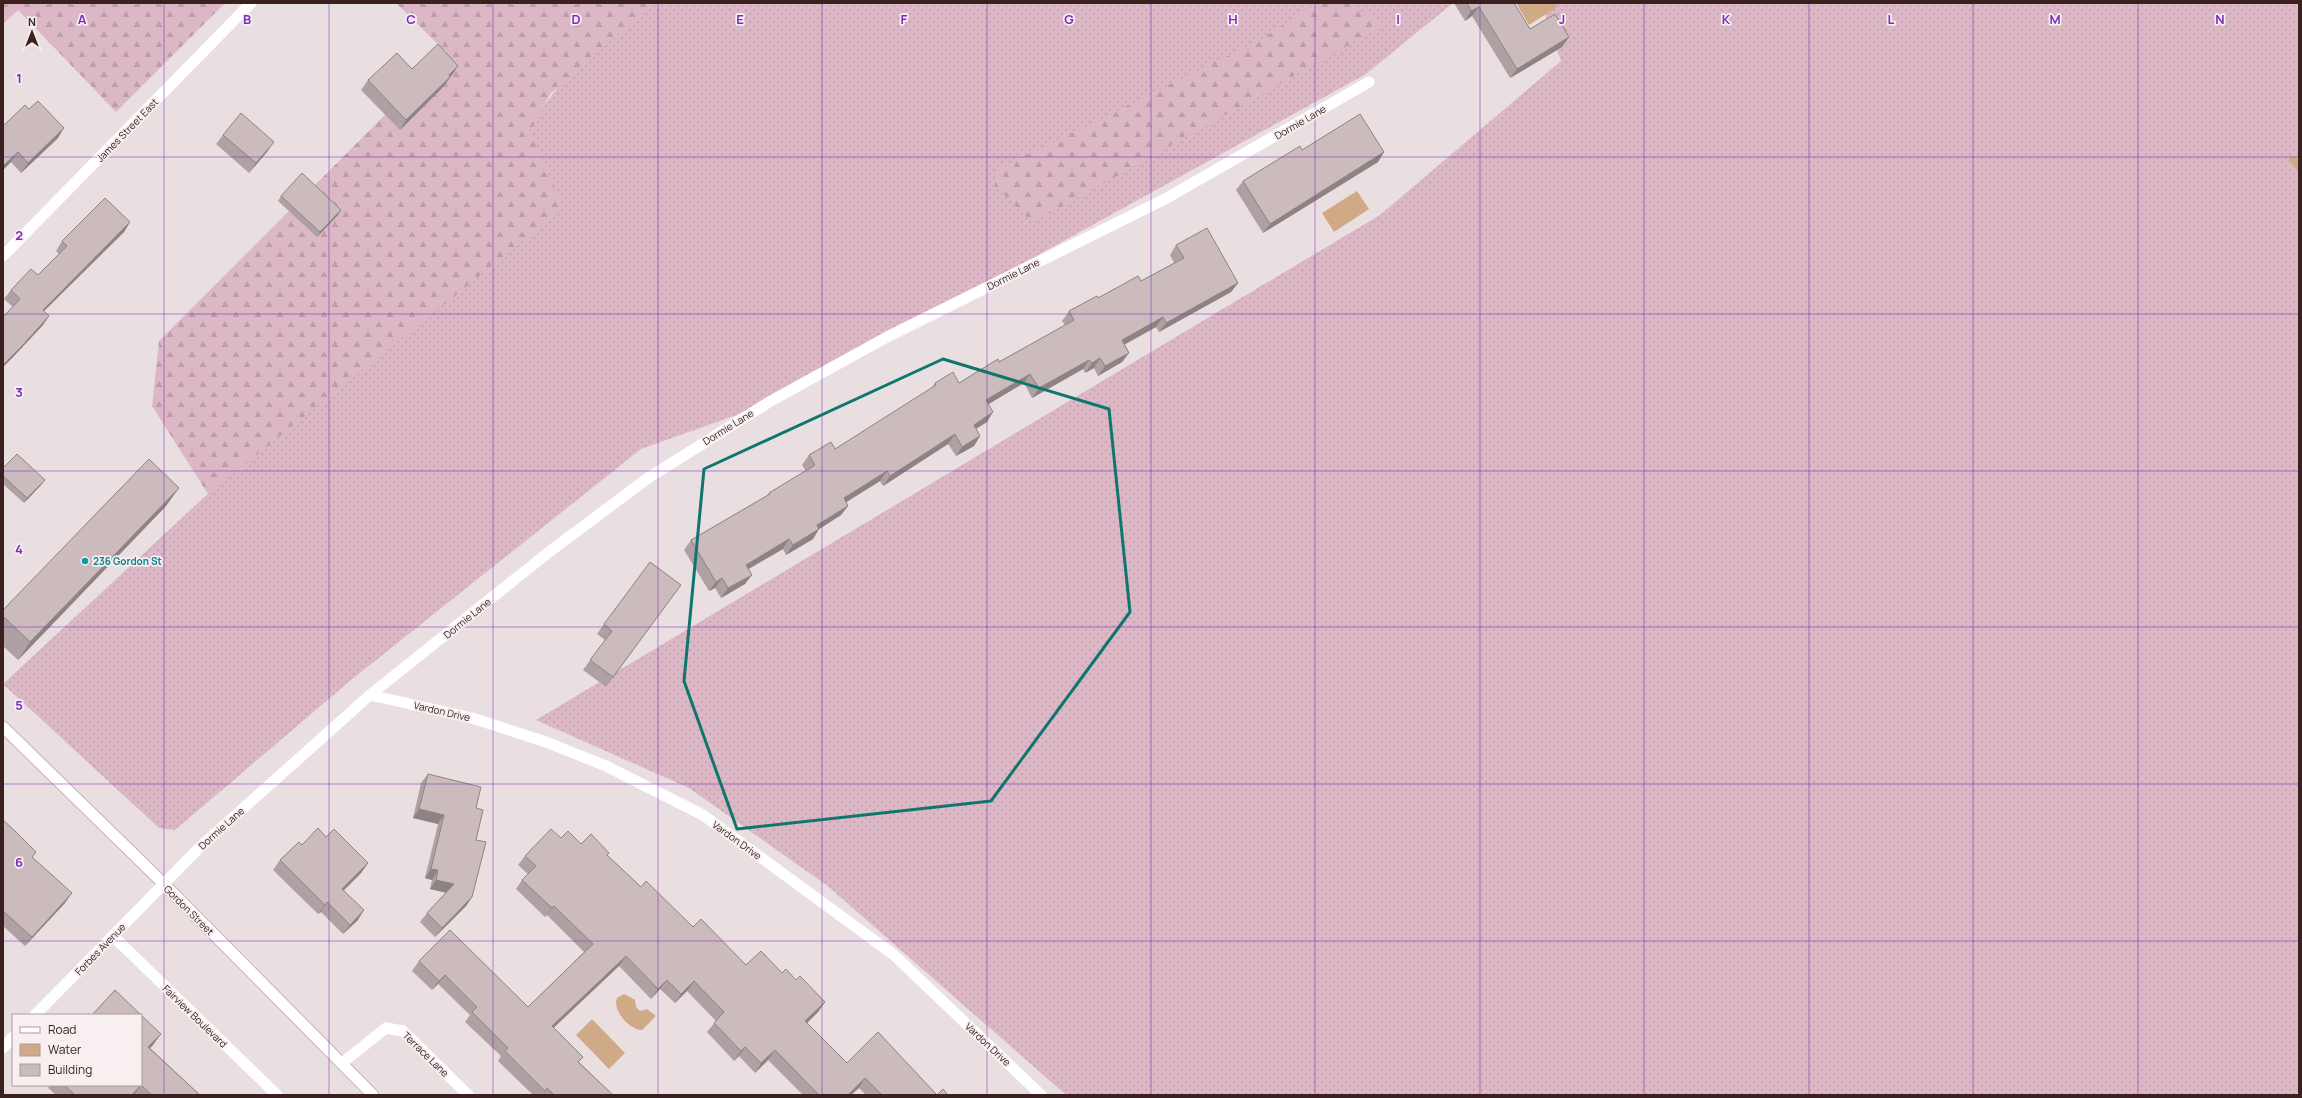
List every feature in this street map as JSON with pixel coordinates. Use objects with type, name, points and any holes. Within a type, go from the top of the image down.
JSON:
[{"type":"street","name":"James Street East","points":[[3,256],[251,3]]},
{"type":"street","name":"Dormie Lane","points":[[164,884],[200,847],[370,695],[549,552],[648,478],[769,402],[887,337],[1165,199],[1369,82]]},
{"type":"street","name":"Vardon Drive","points":[[370,695],[472,718],[546,742],[606,766],[703,815],[894,955],[1041,1095]]},
{"type":"street","name":"Gordon Street","points":[[3,727],[164,884],[373,1095]]},
{"type":"street","name":"Forbes Avenue","points":[[36,1014],[164,884]]},
{"type":"street","name":"Fairview Boulevard","points":[[113,936],[277,1095]]},
{"type":"street","name":"Terrace Lane","points":[[342,1063],[386,1028],[403,1031],[468,1095]]},
{"type":"street","points":[[3,1048],[12,1039]]},
{"type":"highlighted area","points":[[943,359],[1109,409],[1130,612],[991,801],[737,829],[684,681],[704,469]]},
{"type":"green space","points":[[3,3],[225,3],[116,112],[18,10],[3,24]]},
{"type":"green space","points":[[396,3],[654,3],[551,93],[530,131],[563,209],[208,494],[152,406],[159,341],[447,53]]},
{"type":"green space","points":[[621,3],[1453,3],[1366,74],[770,403],[641,449],[351,680],[175,830],[159,828],[3,684],[450,269],[528,127]]},
{"type":"green space","points":[[1316,3],[1348,3],[1386,24],[1033,223],[995,186],[995,171],[1265,37]]},
{"type":"green space","points":[[1541,3],[2299,3],[2299,1095],[1066,1095],[829,887],[689,788],[536,720],[1380,215],[1561,61]]},
{"type":"water","points":[[1520,3],[1554,3],[1557,7],[1529,25],[1517,5]]},
{"type":"water","points":[[1357,191],[1369,209],[1334,232],[1322,213]]},
{"type":"water","points":[[624,994],[635,1000],[636,1007],[640,1011],[647,1009],[655,1015],[655,1017],[642,1030],[632,1027],[619,1013],[616,1003],[617,998]]},
{"type":"water","points":[[592,1019],[625,1053],[609,1069],[576,1035]]},
{"type":"building","points":[[1467,3],[1514,3],[1530,29],[1555,14],[1569,37],[1517,69],[1479,7],[1471,11]]},
{"type":"building","points":[[438,44],[458,66],[449,75],[450,77],[406,120],[368,80],[397,53],[412,69]]},
{"type":"building","points":[[38,101],[64,128],[28,163],[18,152],[3,166],[3,126],[25,105],[29,109]]},
{"type":"building","points":[[241,113],[274,142],[256,163],[223,135]]},
{"type":"building","points":[[1360,114],[1384,152],[1270,224],[1243,181],[1300,146],[1302,150]]},
{"type":"building","points":[[302,173],[341,210],[320,232],[281,196]]},
{"type":"building","points":[[105,198],[130,222],[43,310],[49,316],[3,365],[3,317],[20,299],[11,290],[31,269],[38,275],[67,246],[62,241]]},
{"type":"building","points":[[1207,228],[1238,283],[1166,323],[1163,317],[1122,340],[1129,353],[1105,366],[1100,358],[1092,363],[1089,360],[1039,388],[1030,374],[986,400],[993,412],[974,425],[980,436],[962,447],[955,434],[890,476],[887,471],[844,498],[848,506],[817,525],[819,529],[793,545],[789,539],[746,565],[752,575],[728,588],[722,578],[716,582],[691,540],[770,494],[769,493],[815,465],[809,455],[831,442],[835,449],[936,385],[935,383],[953,372],[959,383],[998,359],[999,362],[1074,320],[1069,311],[1097,296],[1098,298],[1138,276],[1141,281],[1184,258],[1176,245]]},
{"type":"building","points":[[17,454],[45,480],[27,498],[3,476],[3,468]]},
{"type":"building","name":"236 Gordon St","points":[[149,459],[179,488],[30,642],[3,616],[3,610]]},
{"type":"building","points":[[650,562],[681,585],[613,677],[590,660],[612,631],[604,624]]},
{"type":"building","points":[[428,774],[481,787],[476,808],[483,810],[476,840],[486,842],[472,897],[442,928],[427,913],[454,884],[436,880],[438,870],[431,869],[444,815],[419,809]]},
{"type":"building","points":[[3,820],[36,852],[32,857],[72,893],[32,937],[3,911]]},
{"type":"building","points":[[318,828],[326,837],[334,829],[368,863],[342,889],[364,910],[350,925],[327,902],[325,905],[280,860],[299,842],[302,845]]},
{"type":"building","points":[[551,829],[561,838],[568,831],[581,844],[591,834],[609,853],[607,855],[641,887],[646,881],[693,927],[701,919],[746,965],[761,951],[782,973],[786,969],[796,980],[800,976],[825,1002],[805,1021],[847,1063],[878,1032],[937,1095],[882,1095],[865,1078],[848,1095],[819,1095],[775,1050],[761,1063],[745,1047],[741,1051],[714,1023],[724,1012],[694,981],[681,994],[667,980],[658,989],[626,956],[552,1026],[583,1057],[578,1062],[613,1095],[554,1095],[547,1088],[545,1091],[505,1051],[508,1048],[472,1012],[477,1007],[445,975],[439,981],[419,961],[450,930],[528,1007],[593,944],[554,906],[552,908],[522,880],[536,866],[525,856]]},
{"type":"building","points":[[115,990],[140,1014],[93,1014]]},
{"type":"building","points":[[142,1016],[161,1034],[148,1047],[200,1095],[152,1095],[142,1086]]},
{"type":"building","points":[[65,1086],[140,1086],[132,1095],[75,1095]]},
{"type":"building","points":[[943,1089],[948,1095],[937,1095]]},
{"type":"waterway","points":[[2293,160],[2299,166]]},
{"type":"place","name":"236 Gordon St","points":[[85,561]]}]
